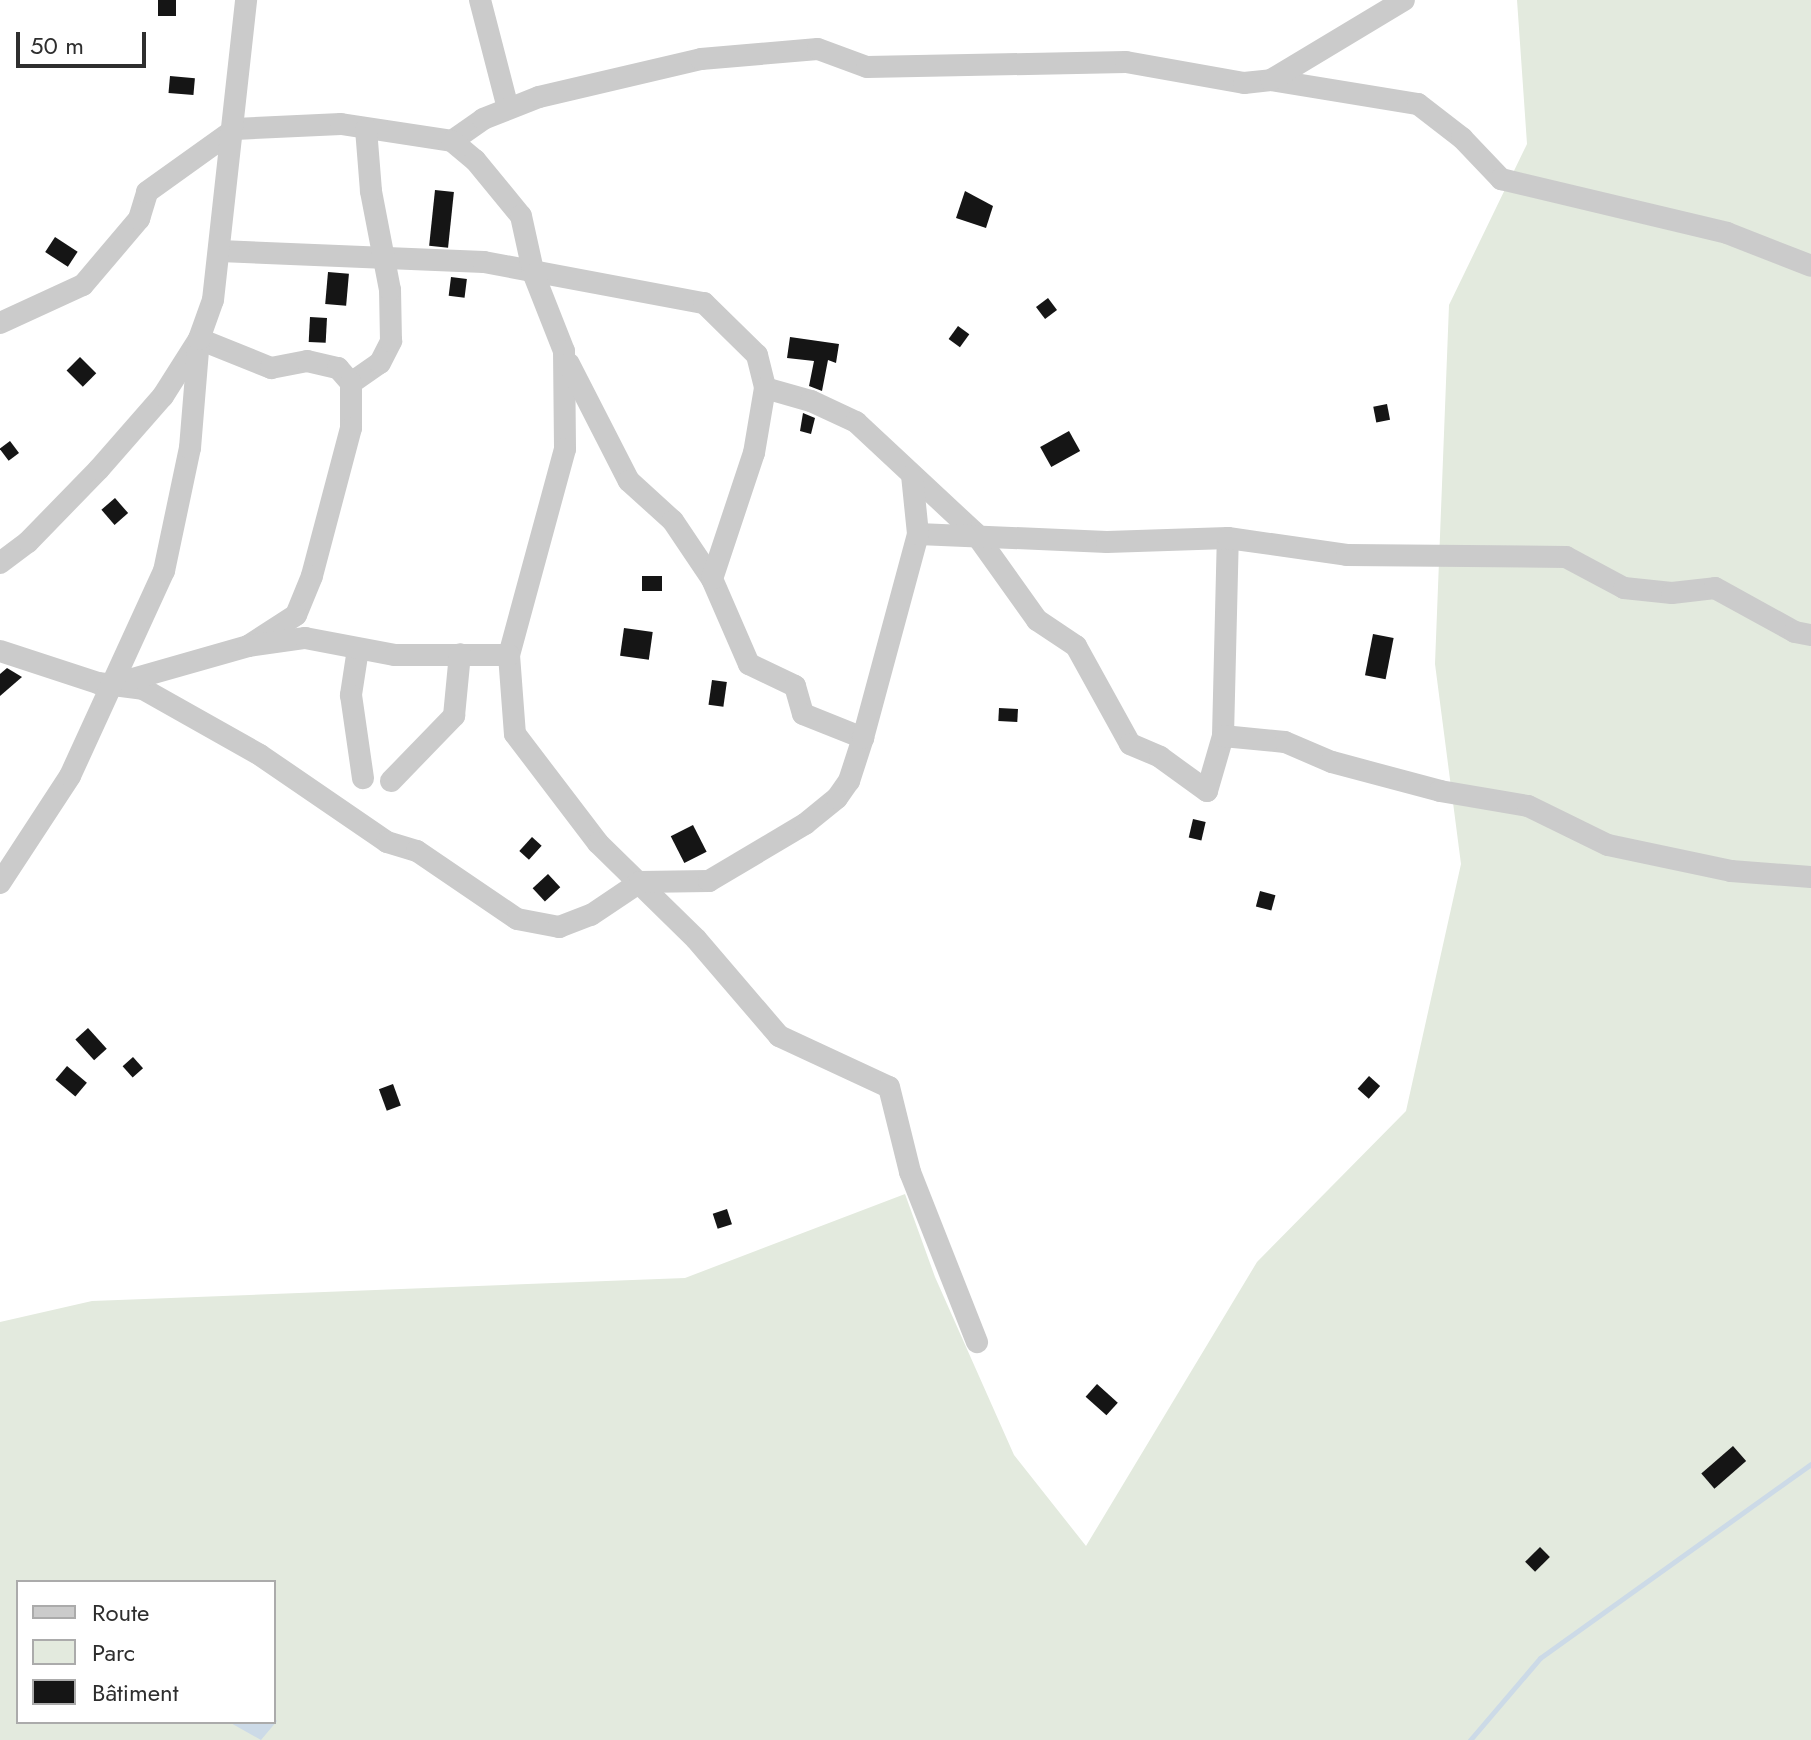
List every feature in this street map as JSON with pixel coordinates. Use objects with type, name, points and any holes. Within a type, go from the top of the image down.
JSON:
[{"type":"street","points":[[0,563],[28,542],[99,469],[163,396],[199,339],[213,300],[220,251],[246,0]]},
{"type":"street","points":[[480,0],[508,108]]},
{"type":"street","points":[[1271,80],[1404,0]]},
{"type":"street","points":[[452,141],[508,108],[701,59],[818,49],[867,67],[1126,62],[1244,83],[1271,80],[1418,104],[1462,138],[1501,179],[1727,233],[1811,266]]},
{"type":"street","points":[[0,323],[83,285],[139,219],[147,192],[235,129],[341,124],[452,141],[499,186],[521,216],[534,275],[587,407],[629,481],[673,521],[712,579],[749,664],[795,686],[803,714],[863,738]]},
{"type":"street","points":[[351,383],[380,363],[391,341],[390,290],[381,257],[366,129]]},
{"type":"street","points":[[220,251],[484,262],[534,275],[704,303],[757,355],[765,388],[754,453],[712,579]]},
{"type":"street","points":[[199,339],[271,368],[307,361],[338,368],[351,383],[351,428],[312,576],[296,615],[248,646]]},
{"type":"street","points":[[0,883],[70,776],[164,571],[190,448],[199,339]]},
{"type":"street","points":[[564,351],[565,449],[509,655],[515,734],[598,843],[640,882],[779,1036],[889,1087],[910,1172],[977,1342]]},
{"type":"street","points":[[765,388],[811,401],[856,422],[975,533],[1037,620],[1076,646],[1130,744],[1160,757],[1207,791],[1223,736],[1228,538]]},
{"type":"street","points":[[0,651],[113,684],[143,689],[260,755],[330,807],[387,842],[417,851],[517,919],[559,927],[591,915],[640,882],[709,881],[805,824],[849,781],[918,534],[912,475]]},
{"type":"street","points":[[918,534],[975,533],[1107,542],[1228,538],[1347,555],[1566,557],[1624,588],[1672,593],[1715,588],[1795,632],[1811,635]]},
{"type":"street","points":[[113,684],[248,646],[305,638],[358,649],[509,655]]},
{"type":"street","points":[[358,649],[351,695],[363,778]]},
{"type":"street","points":[[391,781],[454,716],[460,654]]},
{"type":"street","points":[[1223,736],[1285,742],[1332,762],[1440,791],[1528,806],[1608,845],[1731,871],[1811,877]]},
{"type":"green space","points":[[1517,0],[1811,0],[1811,1740],[0,1740],[0,1322],[92,1301],[685,1278],[905,1194],[935,1277],[1014,1455],[1086,1546],[1257,1262],[1406,1111],[1461,864],[1435,664],[1449,305],[1527,144]]},
{"type":"water","points":[[233,1724],[274,1724],[261,1740]]},
{"type":"building","points":[[158,0],[176,0],[176,16],[158,16]]},
{"type":"building","points":[[170,76],[195,78],[193,95],[169,93]]},
{"type":"building","points":[[435,190],[454,192],[448,248],[429,246]]},
{"type":"building","points":[[965,191],[993,206],[986,228],[956,218]]},
{"type":"building","points":[[55,237],[78,252],[68,267],[45,252]]},
{"type":"building","points":[[328,272],[349,274],[346,306],[325,304]]},
{"type":"building","points":[[451,277],[467,279],[465,298],[449,296]]},
{"type":"building","points":[[1048,298],[1057,310],[1045,319],[1036,307]]},
{"type":"building","points":[[310,317],[327,318],[326,343],[309,342]]},
{"type":"building","points":[[958,326],[969,334],[960,347],[949,339]]},
{"type":"building","points":[[790,337],[839,344],[836,363],[828,360],[822,391],[809,386],[814,361],[787,358]]},
{"type":"building","points":[[80,357],[96,373],[83,387],[67,370]]},
{"type":"building","points":[[1387,404],[1390,420],[1376,422],[1373,407]]},
{"type":"building","points":[[803,413],[815,418],[811,434],[800,431]]},
{"type":"building","points":[[1069,431],[1080,451],[1051,467],[1040,447]]},
{"type":"building","points":[[10,441],[19,453],[9,461],[0,449]]},
{"type":"building","points":[[115,498],[128,513],[115,525],[101,510]]},
{"type":"building","points":[[642,576],[662,576],[662,591],[642,591]]},
{"type":"building","points":[[624,628],[653,632],[649,660],[620,656]]},
{"type":"building","points":[[1373,634],[1394,638],[1386,679],[1365,675]]},
{"type":"building","points":[[7,668],[22,677],[0,696],[0,674]]},
{"type":"building","points":[[712,680],[727,682],[723,707],[709,705]]},
{"type":"building","points":[[999,708],[1018,709],[1017,722],[998,721]]},
{"type":"building","points":[[1193,819],[1206,822],[1201,840],[1189,838]]},
{"type":"building","points":[[693,825],[707,852],[684,863],[671,836]]},
{"type":"building","points":[[532,837],[542,846],[529,860],[519,851]]},
{"type":"building","points":[[548,874],[560,887],[545,901],[533,888]]},
{"type":"building","points":[[1260,891],[1275,895],[1271,911],[1256,906]]},
{"type":"building","points":[[88,1028],[107,1049],[94,1060],[75,1039]]},
{"type":"building","points":[[133,1057],[143,1068],[133,1078],[123,1066]]},
{"type":"building","points":[[67,1066],[87,1083],[75,1097],[55,1080]]},
{"type":"building","points":[[1369,1076],[1380,1086],[1369,1099],[1358,1089]]},
{"type":"building","points":[[393,1084],[401,1106],[387,1111],[379,1089]]},
{"type":"building","points":[[727,1209],[732,1224],[718,1229],[713,1214]]},
{"type":"building","points":[[1097,1384],[1118,1403],[1106,1415],[1086,1397]]},
{"type":"building","points":[[1733,1446],[1746,1461],[1714,1489],[1701,1474]]},
{"type":"building","points":[[1540,1547],[1550,1557],[1535,1572],[1525,1562]]},
{"type":"waterway","points":[[1470,1740],[1540,1658],[1811,1464]]}]
